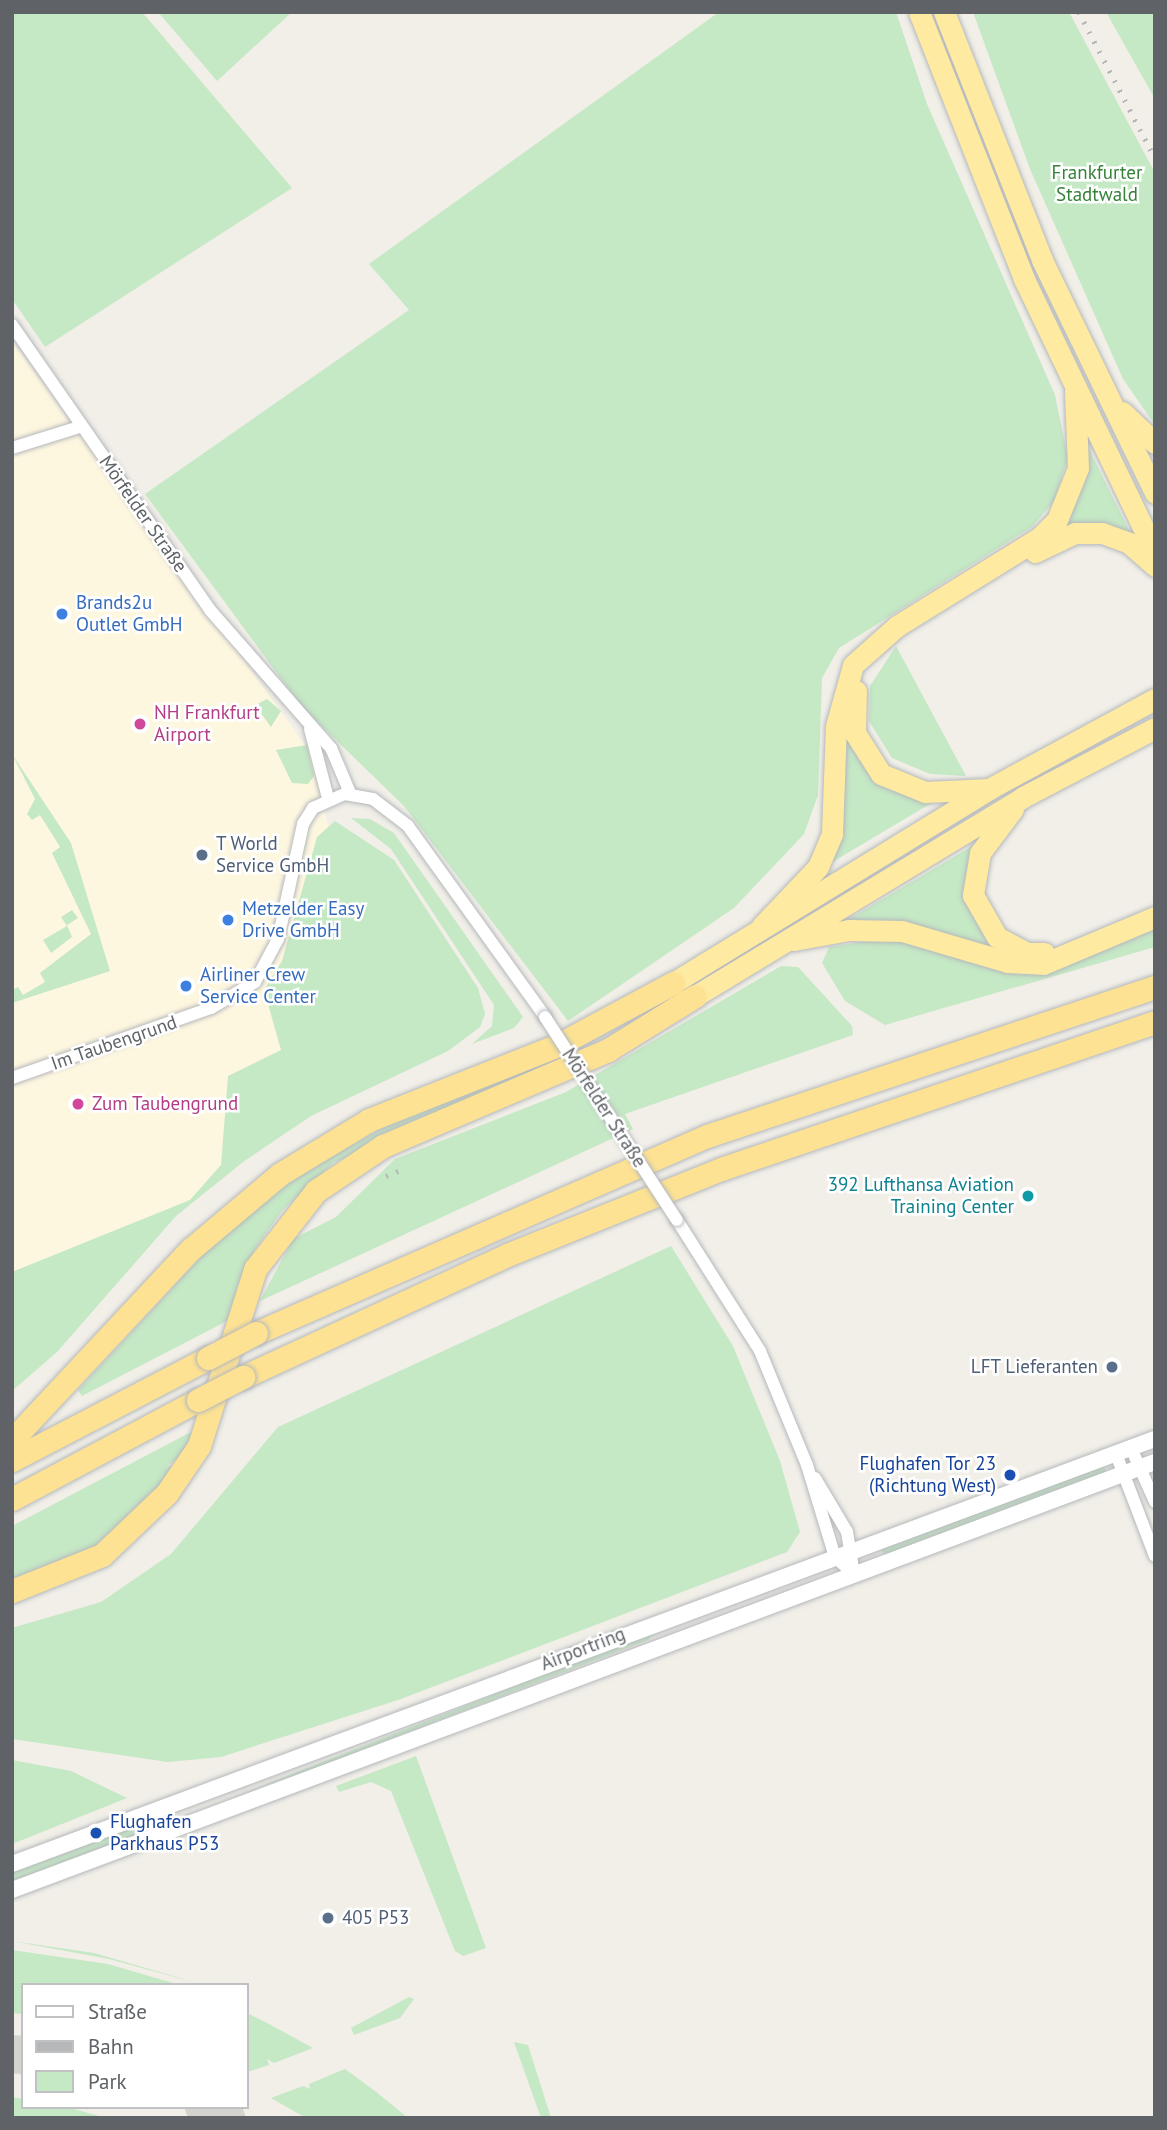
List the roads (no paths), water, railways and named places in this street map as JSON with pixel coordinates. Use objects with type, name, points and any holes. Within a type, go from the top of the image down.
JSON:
[{"type":"highway","points":[[919,12],[984,187],[1075,390],[1155,553]]},
{"type":"highway","points":[[944,12],[1042,260],[1155,493]]},
{"type":"highway","points":[[762,926],[818,867],[832,834],[836,726],[853,665],[897,626],[1039,538],[1057,520],[1078,468],[1075,390]]},
{"type":"highway","points":[[1108,398],[1155,443]]},
{"type":"highway","points":[[989,789],[913,790],[869,761],[852,717],[857,686],[870,661],[900,635],[1075,533],[1116,537],[1155,566]]},
{"type":"highway","points":[[12,1440],[197,1243],[280,1174],[369,1120],[576,1036],[673,983],[989,789],[1155,699]]},
{"type":"highway","points":[[12,1591],[102,1555],[154,1510],[199,1446],[255,1269],[294,1213],[354,1162],[608,1050],[775,944],[1024,797],[1155,728]]},
{"type":"highway","points":[[1024,797],[974,868],[976,908],[997,937],[1027,953],[1051,953],[1155,906]]},
{"type":"highway","points":[[775,944],[886,930],[1007,962],[1043,964],[1155,917]]},
{"type":"highway","points":[[12,1460],[256,1333],[707,1136],[1155,987]]},
{"type":"highway","points":[[12,1499],[243,1377],[507,1255],[709,1173],[1155,1022]]},
{"type":"street","name":"Mörfelder Straße","points":[[12,325],[210,610],[309,728],[331,748],[350,793],[387,806],[408,826],[545,1017],[760,1351],[807,1465],[835,1557]]},
{"type":"street","points":[[12,448],[82,426]]},
{"type":"street","name":"Mörfelder Straße","points":[[309,728],[328,798]]},
{"type":"street","points":[[328,798],[350,793]]},
{"type":"street","name":"Im Taubengrund","points":[[12,1078],[211,1008],[255,982],[275,949],[303,824],[328,798]]},
{"type":"street","name":"Airportring","points":[[12,1864],[1155,1439]]},
{"type":"street","points":[[1131,1448],[1147,1465],[1154,1496]]},
{"type":"street","points":[[1116,1454],[1155,1556]]},
{"type":"street","name":"Mörfelder Straße","points":[[807,1465],[853,1550],[854,1574]]},
{"type":"street","name":"Airportring","points":[[12,1890],[1147,1465]]},
{"type":"street","points":[[835,1557],[854,1574]]},
{"type":"railway","points":[[1079,12],[1155,158]]},
{"type":"railway","points":[[386,1176],[400,1170]]},
{"type":"place","name":"Brands2u Outlet GmbH","points":[[62,614]]},
{"type":"place","name":"NH Frankfurt Airport","points":[[140,724]]},
{"type":"place","name":"T World Service GmbH","points":[[202,855]]},
{"type":"place","name":"Metzelder Easy Drive GmbH","points":[[228,920]]},
{"type":"place","name":"Airliner Crew Service Center","points":[[186,986]]},
{"type":"place","name":"Zum Taubengrund","points":[[78,1104]]},
{"type":"place","name":"392 Lufthansa Aviation Training Center","points":[[1028,1196]]},
{"type":"place","name":"LFT Lieferanten","points":[[1112,1367]]},
{"type":"place","name":"Flughafen Tor 23 (Richtung West)","points":[[1010,1475]]},
{"type":"place","name":"Flughafen Parkhaus P53","points":[[96,1833]]},
{"type":"place","name":"405 P53","points":[[328,1918]]},
{"type":"park label","name":"Frankfurter Stadtwald","points":[[1097,184]]}]
